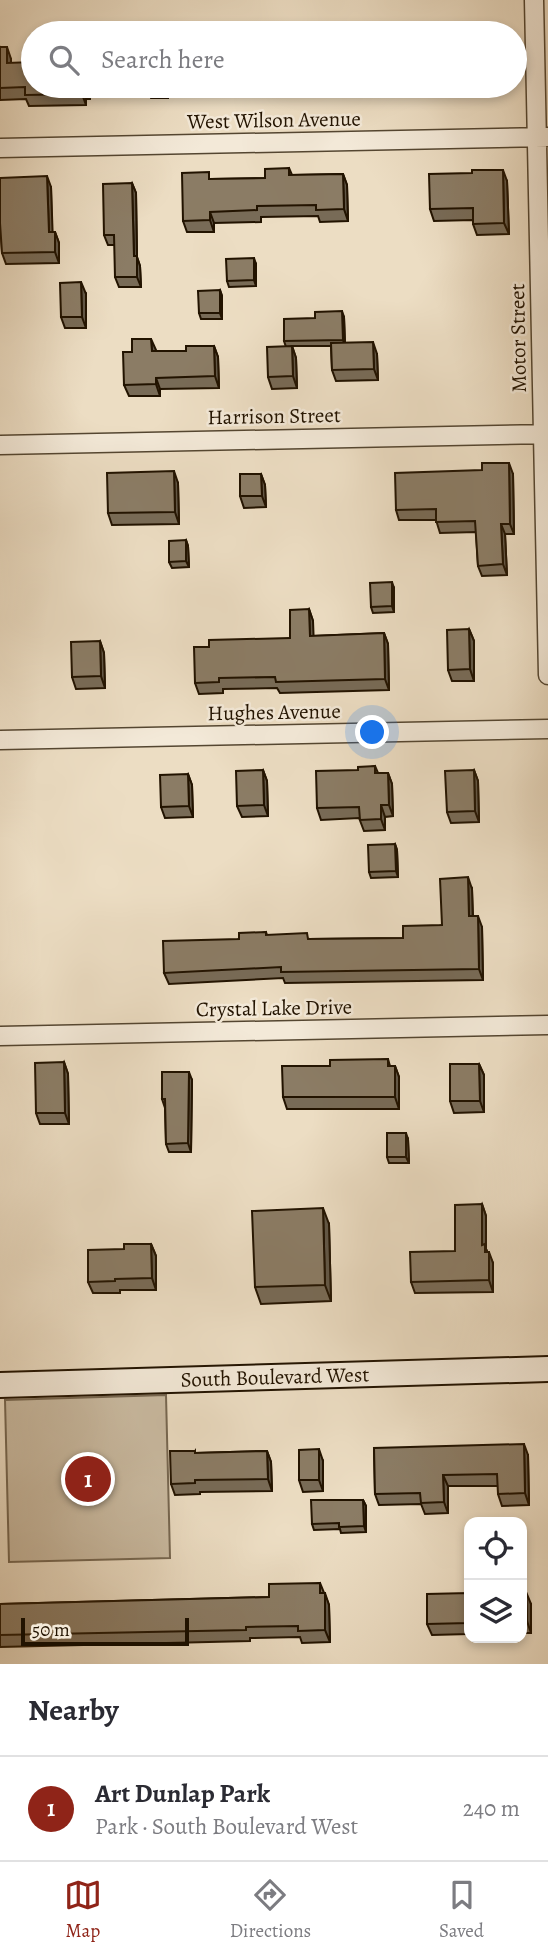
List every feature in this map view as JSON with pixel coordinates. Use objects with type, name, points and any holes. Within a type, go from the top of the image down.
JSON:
[{"type":"street","name":"Motor Street","points":[[534,0],[542,137],[548,674]]},
{"type":"street","name":"West Wilson Avenue","points":[[0,148],[542,137]]},
{"type":"street","name":"Harrison Street","points":[[0,444],[546,434]]},
{"type":"street","name":"Hughes Avenue","points":[[0,740],[548,729]]},
{"type":"street","name":"Crystal Lake Drive","points":[[0,1036],[548,1025]]},
{"type":"street","name":"South Boulevard West","points":[[0,1385],[548,1369]]},
{"type":"shaded area","points":[[166,1395],[170,1558],[9,1562],[5,1400]]},
{"type":"building","points":[[0,47],[7,47],[7,63],[21,62],[21,87],[0,88]]},
{"type":"building","points":[[289,168],[289,175],[343,174],[344,209],[316,210],[316,205],[257,206],[257,210],[210,212],[210,220],[183,221],[182,173],[209,172],[209,179],[265,178],[265,169]]},
{"type":"building","points":[[472,170],[503,170],[504,223],[473,224],[473,208],[430,209],[429,174],[472,173]]},
{"type":"building","points":[[47,176],[49,232],[55,232],[55,252],[2,253],[0,178]]},
{"type":"building","points":[[132,183],[137,277],[115,277],[114,235],[104,235],[103,184]]},
{"type":"building","points":[[254,258],[254,280],[227,281],[226,259]]},
{"type":"building","points":[[81,282],[82,317],[61,317],[60,283]]},
{"type":"building","points":[[220,290],[220,313],[199,313],[198,291]]},
{"type":"building","points":[[342,311],[343,340],[284,341],[284,319],[315,318],[315,312]]},
{"type":"building","points":[[132,339],[151,339],[152,351],[186,351],[186,346],[214,346],[215,376],[156,378],[156,384],[124,385],[123,352],[132,352]]},
{"type":"building","points":[[373,342],[374,369],[332,370],[331,343]]},
{"type":"building","points":[[292,346],[293,376],[268,377],[267,347]]},
{"type":"building","points":[[482,463],[509,463],[510,524],[501,524],[503,564],[478,566],[475,521],[436,522],[436,509],[396,510],[395,473],[482,470]]},
{"type":"building","points":[[174,471],[175,512],[108,513],[107,473]]},
{"type":"building","points":[[240,474],[261,474],[262,496],[240,496]]},
{"type":"building","points":[[186,540],[186,561],[169,562],[169,541]]},
{"type":"building","points":[[392,582],[392,606],[371,607],[370,583]]},
{"type":"building","points":[[309,609],[310,636],[384,633],[385,679],[276,682],[275,677],[219,678],[219,682],[195,683],[194,647],[209,647],[209,640],[290,638],[290,610]]},
{"type":"building","points":[[469,629],[470,669],[448,670],[447,630]]},
{"type":"building","points":[[100,641],[101,676],[72,677],[71,642]]},
{"type":"building","points":[[375,766],[375,773],[388,773],[389,805],[381,805],[381,819],[360,820],[359,807],[317,808],[316,771],[358,770],[358,767]]},
{"type":"building","points":[[263,770],[264,805],[237,806],[236,771]]},
{"type":"building","points":[[474,770],[475,811],[447,812],[445,771]]},
{"type":"building","points":[[188,774],[189,806],[161,807],[160,775]]},
{"type":"building","points":[[395,844],[396,871],[369,872],[368,845]]},
{"type":"building","points":[[468,877],[469,916],[478,916],[479,969],[281,972],[281,967],[164,973],[163,941],[239,939],[239,933],[266,932],[266,935],[307,933],[308,939],[403,938],[403,926],[442,925],[440,879]]},
{"type":"building","points":[[388,1059],[388,1066],[395,1066],[395,1097],[283,1097],[282,1066],[330,1066],[330,1060]]},
{"type":"building","points":[[64,1062],[65,1113],[36,1113],[35,1063]]},
{"type":"building","points":[[450,1064],[479,1064],[480,1101],[450,1101]]},
{"type":"building","points":[[162,1072],[189,1072],[188,1143],[166,1144]]},
{"type":"building","points":[[387,1133],[406,1133],[406,1157],[387,1157]]},
{"type":"building","points":[[482,1204],[482,1245],[485,1244],[485,1252],[489,1252],[489,1280],[411,1282],[410,1252],[455,1251],[455,1205]]},
{"type":"building","points":[[323,1208],[325,1285],[255,1287],[252,1211]]},
{"type":"building","points":[[124,1244],[151,1244],[152,1278],[88,1282],[88,1250],[124,1249]]},
{"type":"building","points":[[524,1444],[525,1493],[498,1494],[497,1474],[443,1475],[444,1502],[421,1503],[420,1493],[375,1494],[374,1448]]},
{"type":"building","points":[[319,1449],[319,1480],[299,1480],[299,1450]]},
{"type":"building","points":[[170,1451],[267,1451],[268,1479],[195,1480],[195,1483],[171,1484]]},
{"type":"building","points":[[311,1500],[363,1500],[364,1526],[312,1524]]},
{"type":"building","points":[[320,1583],[320,1593],[325,1593],[325,1630],[298,1631],[298,1626],[246,1627],[246,1630],[0,1635],[0,1604],[269,1597],[269,1584]]},
{"type":"building","points":[[464,1593],[464,1623],[427,1624],[427,1594]]},
{"type":"place","name":"Art Dunlap Park","points":[[88,1479]]}]
